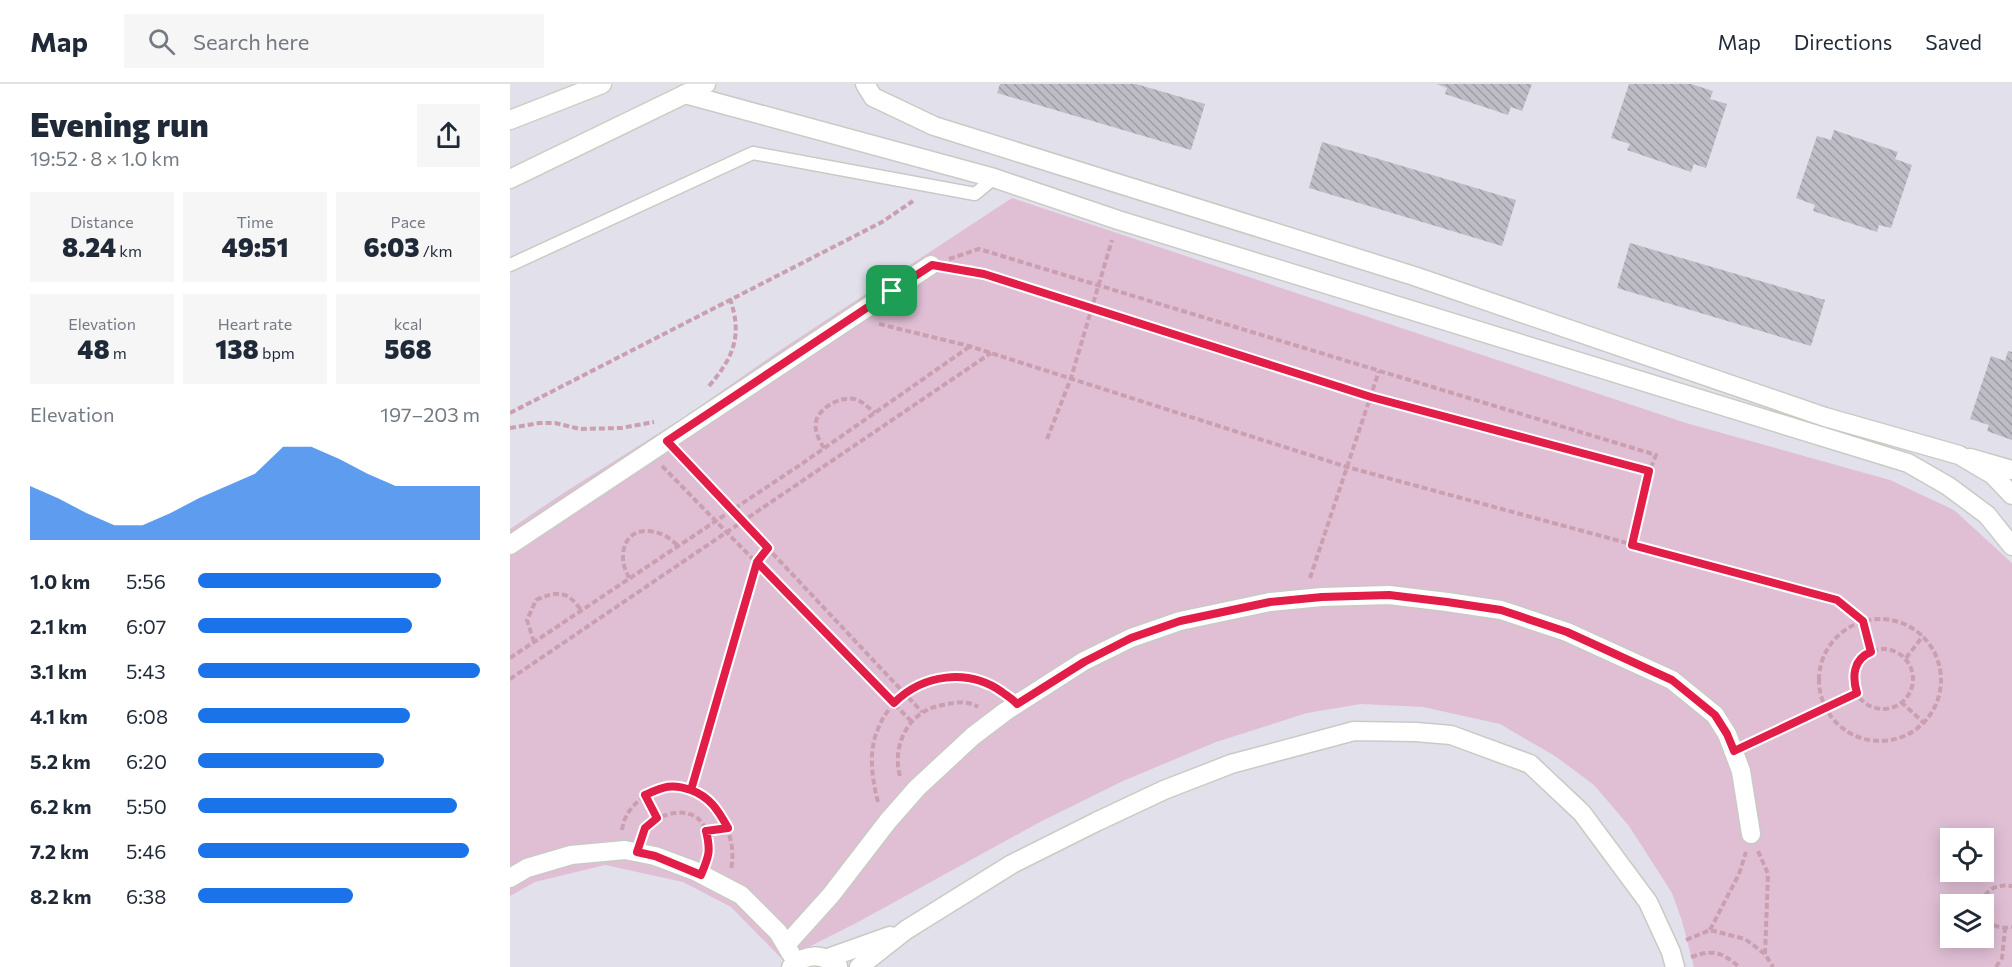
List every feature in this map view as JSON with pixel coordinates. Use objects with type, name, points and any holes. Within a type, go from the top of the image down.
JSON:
[{"type":"street","points":[[510,120],[602,84]]},
{"type":"street","points":[[510,179],[706,84]]},
{"type":"street","points":[[865,84],[873,97],[934,126],[1414,276],[1825,417],[2012,470]]},
{"type":"street","points":[[685,94],[994,178],[1118,220],[1908,463],[1948,486],[1987,515],[2012,546]]},
{"type":"street","points":[[510,545],[932,265]]},
{"type":"street","points":[[1959,455],[1993,475],[2012,495]]},
{"type":"street","points":[[786,945],[831,895],[909,797],[972,736],[997,718],[1084,662],[1131,638],[1180,621],[1270,602],[1389,595],[1501,610],[1567,632],[1672,680],[1715,715],[1727,734],[1743,782],[1751,834]]},
{"type":"street","points":[[510,878],[527,868],[571,855],[618,851],[655,856],[741,895],[778,932],[786,945],[793,965],[802,958],[815,955],[834,963],[906,930],[1023,859],[1164,790],[1231,764],[1354,732],[1416,732],[1451,735],[1530,764],[1582,813],[1622,866],[1648,902],[1673,959]]},
{"type":"street","points":[[859,967],[906,930]]},
{"type":"lane","points":[[510,266],[753,153],[975,194],[994,178]]},
{"type":"path","points":[[510,413],[882,222],[913,201],[917,183]]},
{"type":"path","points":[[1047,439],[1071,378],[1118,220]]},
{"type":"path","points":[[932,265],[979,249],[1656,455],[1649,471],[1632,545]]},
{"type":"path","points":[[932,265],[984,274],[1371,397],[1649,471]]},
{"type":"path","points":[[705,390],[728,362],[734,347],[736,315],[730,299]]},
{"type":"path","points":[[852,318],[969,346],[1347,467],[1837,600],[1863,621],[1871,652]]},
{"type":"path","points":[[510,658],[732,510],[969,346]]},
{"type":"path","points":[[510,679],[992,353]]},
{"type":"path","points":[[1304,599],[1379,371]]},
{"type":"path","points":[[824,447],[816,430],[816,420],[834,402],[845,398],[855,399],[874,412]]},
{"type":"path","points":[[510,428],[555,423],[580,429],[611,429],[656,422]]},
{"type":"path","points":[[667,441],[922,712]]},
{"type":"path","points":[[650,453],[911,721]]},
{"type":"path","points":[[629,578],[622,559],[625,544],[631,536],[649,530],[658,531],[670,537],[678,546]]},
{"type":"path","points":[[691,790],[757,562],[768,548]]},
{"type":"path","points":[[534,642],[527,620],[536,600],[553,593],[564,594],[574,600],[581,610]]},
{"type":"path","points":[[1883,618],[1898,621],[1923,636],[1933,648],[1939,661],[1941,676],[1941,691],[1936,705],[1924,723],[1906,736],[1892,741],[1877,742],[1862,739],[1837,724],[1822,699],[1819,684],[1824,655],[1831,642],[1854,624],[1883,618]]},
{"type":"path","points":[[1906,658],[1923,636]]},
{"type":"path","points":[[1879,649],[1894,650],[1906,658],[1912,671],[1913,686],[1906,699],[1894,707],[1880,709],[1867,704],[1857,693],[1853,679],[1856,665],[1866,654],[1879,649]]},
{"type":"path","points":[[888,821],[878,801],[873,779],[873,745],[884,716],[904,693],[941,677],[959,677],[976,679],[994,687],[1017,704]]},
{"type":"path","points":[[1734,751],[1857,693]]},
{"type":"path","points":[[909,797],[899,771],[898,756],[900,743],[911,721],[931,708],[959,702],[973,704],[997,718]]},
{"type":"path","points":[[1901,702],[1924,723]]},
{"type":"path","points":[[618,851],[623,822],[631,807],[645,795],[665,786],[691,790],[708,799],[719,811],[728,828],[732,848],[732,867],[722,885]]},
{"type":"path","points":[[645,795],[657,818]]},
{"type":"path","points":[[637,852],[645,828],[657,818],[685,813],[697,817],[706,831],[710,845],[710,856],[701,875]]},
{"type":"path","points":[[706,831],[728,828]]},
{"type":"path","points":[[1673,959],[1710,930],[1739,874],[1751,834]]},
{"type":"path","points":[[1751,834],[1768,874],[1765,954]]},
{"type":"path","points":[[1987,894],[2000,884],[2012,886]]},
{"type":"path","points":[[1994,925],[2012,927]]},
{"type":"path","points":[[1996,967],[2002,958],[2005,928]]},
{"type":"path","points":[[1710,930],[1745,939],[1765,954],[1773,967]]},
{"type":"path","points":[[1673,959],[1719,952],[1739,967]]},
{"type":"shaded area","points":[[1012,198],[1686,423],[1890,480],[1954,510],[2012,563],[2012,967],[1694,967],[1672,893],[1629,826],[1594,785],[1555,756],[1500,724],[1423,707],[1361,704],[1307,713],[1216,742],[1123,781],[1040,822],[860,921],[783,960],[731,907],[683,882],[605,865],[535,882],[510,896],[510,529],[683,418],[782,349]]},
{"type":"building","points":[[1000,84],[1136,84],[1205,104],[1191,150],[997,93]]},
{"type":"building","points":[[1437,84],[1532,84],[1522,111],[1511,107],[1508,115],[1445,94],[1447,88]]},
{"type":"building","points":[[1629,84],[1691,84],[1713,91],[1710,99],[1727,104],[1706,168],[1694,164],[1691,172],[1627,150],[1630,144],[1611,138]]},
{"type":"building","points":[[1834,130],[1898,152],[1895,159],[1912,165],[1891,228],[1879,225],[1877,232],[1813,211],[1815,205],[1796,198],[1817,136],[1831,140]]},
{"type":"building","points":[[1322,142],[1516,200],[1502,246],[1309,188]]},
{"type":"building","points":[[1630,243],[1825,300],[1811,346],[1617,288]]},
{"type":"building","points":[[2008,351],[2012,352],[2012,440],[1987,431],[1989,425],[1970,419],[1991,356],[2005,361]]},
{"type":"route","points":[[892,291],[667,441],[768,548],[757,562],[735,638],[691,790],[665,786],[645,795],[657,818],[645,828],[637,852],[655,856],[701,875],[710,856],[706,831],[728,828],[719,811],[708,799],[691,790],[757,562],[894,703],[904,693],[919,685],[941,677],[959,677],[976,679],[994,687],[1017,704],[1046,684],[1131,638],[1180,621],[1270,602],[1322,597],[1389,595],[1501,610],[1567,632],[1672,680],[1715,715],[1734,751],[1857,693],[1853,679],[1856,665],[1871,652],[1863,621],[1837,600],[1632,545],[1649,471],[1371,397],[984,274],[932,265],[892,291]]}]
